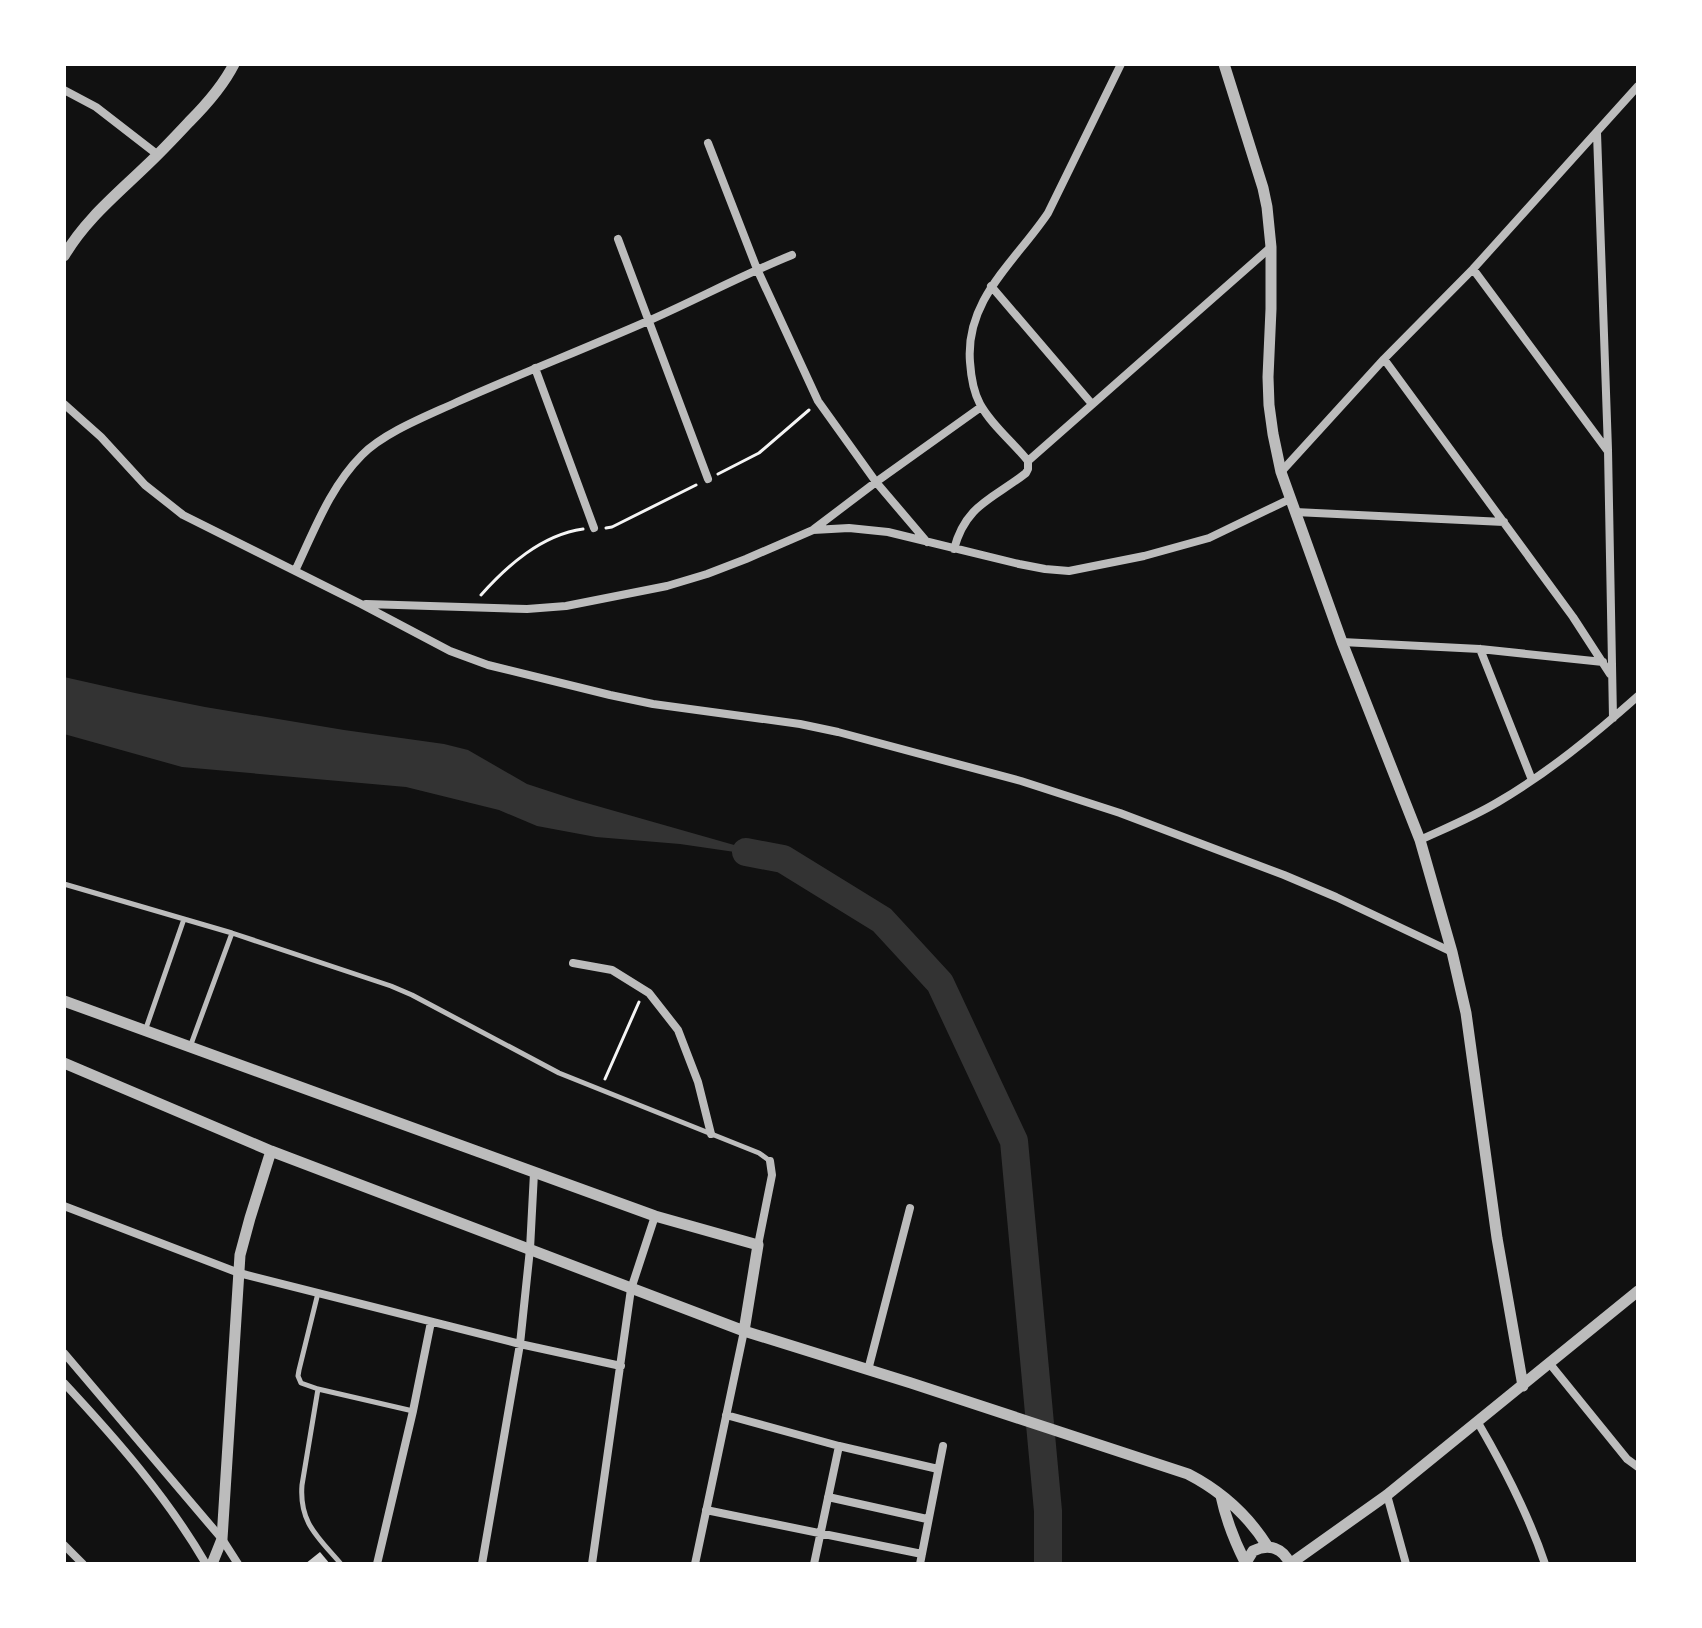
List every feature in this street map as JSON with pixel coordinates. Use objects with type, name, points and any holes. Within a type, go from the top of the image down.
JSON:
[{"type":"street","points":[[64,256],[94,216],[158,155],[219,89],[234,64]]},
{"type":"street","points":[[954,549],[958,535],[979,505],[1028,469],[1028,461],[981,407],[975,395],[970,355],[972,327],[991,286],[1048,213],[1121,64]]},
{"type":"street","points":[[1224,64],[1263,188],[1269,220],[1271,309],[1268,377],[1273,434],[1281,472],[1342,642],[1420,840],[1452,952],[1466,1013],[1497,1238],[1523,1386]]},
{"type":"street","points":[[1281,472],[1384,359],[1473,269],[1638,86]]},
{"type":"street","points":[[64,90],[96,107],[158,155]]},
{"type":"street","points":[[1597,133],[1613,718]]},
{"type":"street","points":[[708,143],[757,269],[818,401],[876,482],[928,543]]},
{"type":"street","points":[[618,239],[708,479]]},
{"type":"street","points":[[1028,461],[1271,247]]},
{"type":"street","points":[[295,571],[336,487],[349,469],[379,441],[430,415],[792,255]]},
{"type":"street","points":[[1473,269],[1608,450]]},
{"type":"street","points":[[991,286],[1092,404]]},
{"type":"street","points":[[1384,359],[1573,617],[1612,678]]},
{"type":"street","points":[[535,368],[594,528]]},
{"type":"street","points":[[64,404],[101,437],[145,485],[183,515],[450,651],[488,665],[653,704],[813,726],[1069,795],[1284,875],[1452,952]]},
{"type":"street","points":[[361,604],[527,609],[566,606],[667,586],[746,559],[813,530],[981,407]]},
{"type":"street","points":[[813,530],[849,528],[888,532],[1045,569],[1069,571],[1144,556],[1209,538],[1290,499]]},
{"type":"street","points":[[1295,512],[1504,522]]},
{"type":"street","points":[[1342,642],[1480,649],[1603,662]]},
{"type":"street","points":[[1480,649],[1532,780]]},
{"type":"street","points":[[1420,840],[1497,803],[1532,780],[1577,748],[1638,696]]},
{"type":"street","points":[[573,963],[612,970],[649,993],[678,1030],[698,1082],[711,1134]]},
{"type":"street","points":[[64,1001],[655,1216],[758,1245]]},
{"type":"street","points":[[64,1063],[271,1151],[744,1331],[1188,1474],[1202,1481],[1246,1516],[1268,1547],[1281,1552],[1290,1564],[1387,1495],[1638,1291]]},
{"type":"street","points":[[64,1383],[162,1495],[209,1564],[222,1539],[244,1236],[271,1151]]},
{"type":"street","points":[[695,1564],[744,1331],[772,1175],[770,1161]]},
{"type":"street","points":[[482,1564],[520,1344],[534,1173]]},
{"type":"street","points":[[64,1206],[239,1273],[520,1344],[621,1366]]},
{"type":"street","points":[[868,1370],[910,1208]]},
{"type":"street","points":[[592,1564],[631,1289],[655,1216]]},
{"type":"street","points":[[377,1564],[431,1322]]},
{"type":"street","points":[[64,1353],[222,1539],[238,1564]]},
{"type":"street","points":[[1550,1364],[1627,1459],[1638,1467]]},
{"type":"street","points":[[726,1415],[938,1469]]},
{"type":"street","points":[[1477,1421],[1517,1494],[1545,1564]]},
{"type":"street","points":[[814,1564],[839,1446]]},
{"type":"street","points":[[920,1564],[943,1446]]},
{"type":"street","points":[[1387,1495],[1406,1564]]},
{"type":"street","points":[[1221,1496],[1232,1538],[1245,1563],[1253,1551],[1268,1547]]},
{"type":"street","points":[[828,1497],[927,1519]]},
{"type":"street","points":[[706,1510],[922,1554]]},
{"type":"street","points":[[64,1545],[83,1564]]},
{"type":"lane","points":[[64,884],[232,933],[412,995],[559,1073],[759,1153],[770,1161]]},
{"type":"lane","points":[[145,1031],[184,919]]},
{"type":"lane","points":[[190,1047],[232,933]]},
{"type":"lane","points":[[318,1293],[298,1376],[301,1383],[413,1411]]},
{"type":"lane","points":[[318,1389],[301,1501],[308,1523],[341,1564]]},
{"type":"path","points":[[470,607],[505,569],[547,540],[578,529],[612,527],[759,453],[818,401]]},
{"type":"path","points":[[600,1090],[644,990]]},
{"type":"shaded area","points":[[64,677],[205,707],[468,750],[527,784],[783,859],[680,844],[596,837],[537,826],[499,810],[406,787],[182,767],[64,734]]},
{"type":"building","points":[[320,1552],[330,1564],[305,1564]]},
{"type":"waterway","points":[[746,852],[783,859],[882,920],[940,983],[1014,1141],[1048,1511],[1048,1564]]}]
